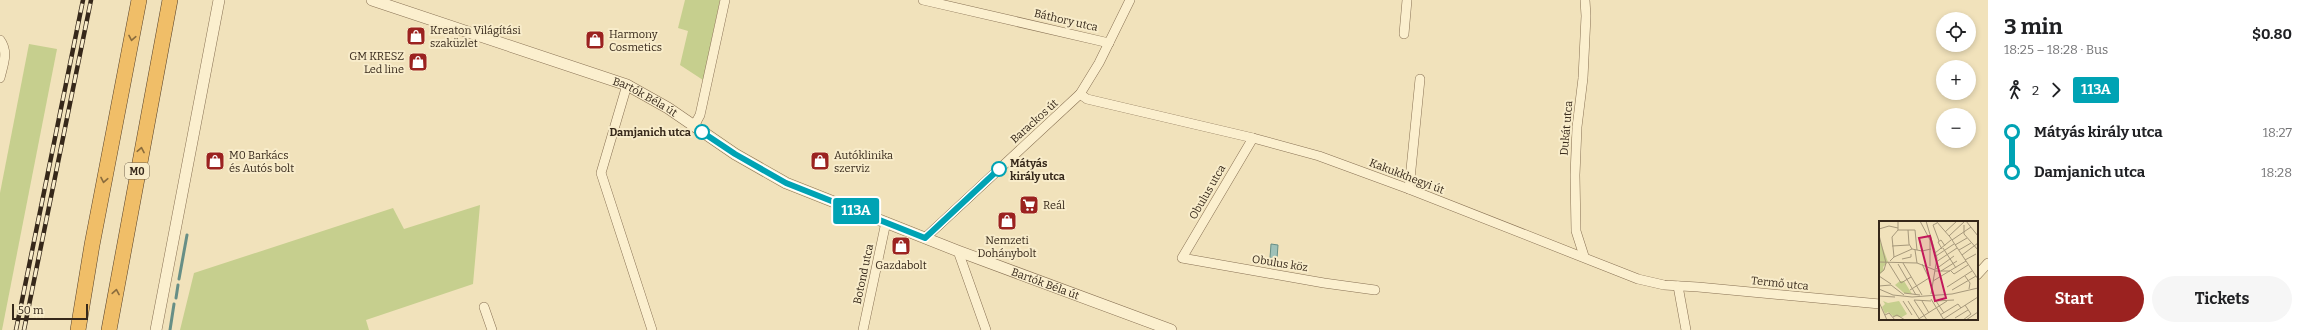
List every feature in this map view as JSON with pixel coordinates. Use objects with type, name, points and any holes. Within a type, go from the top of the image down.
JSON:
[{"type":"highway","points":[[78,330],[92,244],[139,0]]},
{"type":"highway","name":"M0","points":[[109,330],[169,4]]},
{"type":"street","points":[[156,330],[219,0]]},
{"type":"street","points":[[694,126],[700,115],[725,0]]},
{"type":"street","name":"Báthory utca","points":[[923,0],[1109,43]]},
{"type":"street","name":"Barackos út","points":[[925,238],[1080,94],[1109,43],[1130,0]]},
{"type":"street","points":[[1404,34],[1407,0]]},
{"type":"street","name":"Dukát utca","points":[[1584,0],[1586,16],[1583,78],[1577,127],[1575,175],[1576,231],[1584,256]]},
{"type":"street","name":"Bartók Béla út","points":[[375,1],[627,85],[651,97],[735,154],[786,183],[1156,327],[1171,330]]},
{"type":"street","points":[[0,40],[5,47],[0,78]]},
{"type":"street","points":[[1409,189],[1420,79]]},
{"type":"street","points":[[627,85],[601,173],[652,330]]},
{"type":"street","name":"Kakukkhegyi út","points":[[1080,94],[1087,98],[1253,138],[1319,156],[1584,256],[1638,279],[1678,286]]},
{"type":"street","name":"Obulus utca","points":[[1182,258],[1253,138]]},
{"type":"street","name":"Botond utca","points":[[863,330],[886,222]]},
{"type":"street","points":[[958,251],[986,330]]},
{"type":"street","name":"Obulus köz","points":[[1182,258],[1324,283],[1374,290]]},
{"type":"street","points":[[1978,274],[1988,263]]},
{"type":"street","points":[[1678,286],[1686,330]]},
{"type":"street","name":"Termő utca","points":[[1678,286],[1698,286],[1879,304]]},
{"type":"street","points":[[484,307],[492,330]]},
{"type":"green space","points":[[685,0],[720,0],[703,80],[680,65],[688,31],[678,28]]},
{"type":"green space","points":[[29,44],[57,49],[2,330],[0,330],[0,193]]},
{"type":"green space","points":[[480,205],[473,284],[366,320],[369,330],[180,330],[194,273],[393,208],[404,229]]},
{"type":"water","points":[[1271,244],[1278,245],[1277,259],[1270,258]]},
{"type":"waterway","points":[[179,279],[187,235]]},
{"type":"waterway","points":[[176,298],[178,285]]},
{"type":"waterway","points":[[170,330],[174,304]]},
{"type":"railway","points":[[16,330],[83,0]]},
{"type":"railway","points":[[24,330],[91,0]]},
{"type":"bus line","name":"113A","points":[[702,132],[735,154],[786,183],[925,238],[999,169]]},
{"type":"place","name":"Kreaton Világítási szaküzlet","points":[[416,36]]},
{"type":"place","name":"Harmony Cosmetics","points":[[595,40]]},
{"type":"place","name":"GM KRESZ Led line","points":[[418,62]]},
{"type":"place","name":"Damjanich utca","points":[[702,132]]},
{"type":"place","name":"M0 Barkács és Autós bolt","points":[[215,161]]},
{"type":"place","name":"Autóklinika szerviz","points":[[820,161]]},
{"type":"place","name":"Mátyás király utca","points":[[999,169]]},
{"type":"place","name":"Reál","points":[[1029,205]]},
{"type":"place","name":"Nemzeti Dohánybolt","points":[[1007,221]]},
{"type":"place","name":"Gazdabolt","points":[[901,246]]}]
